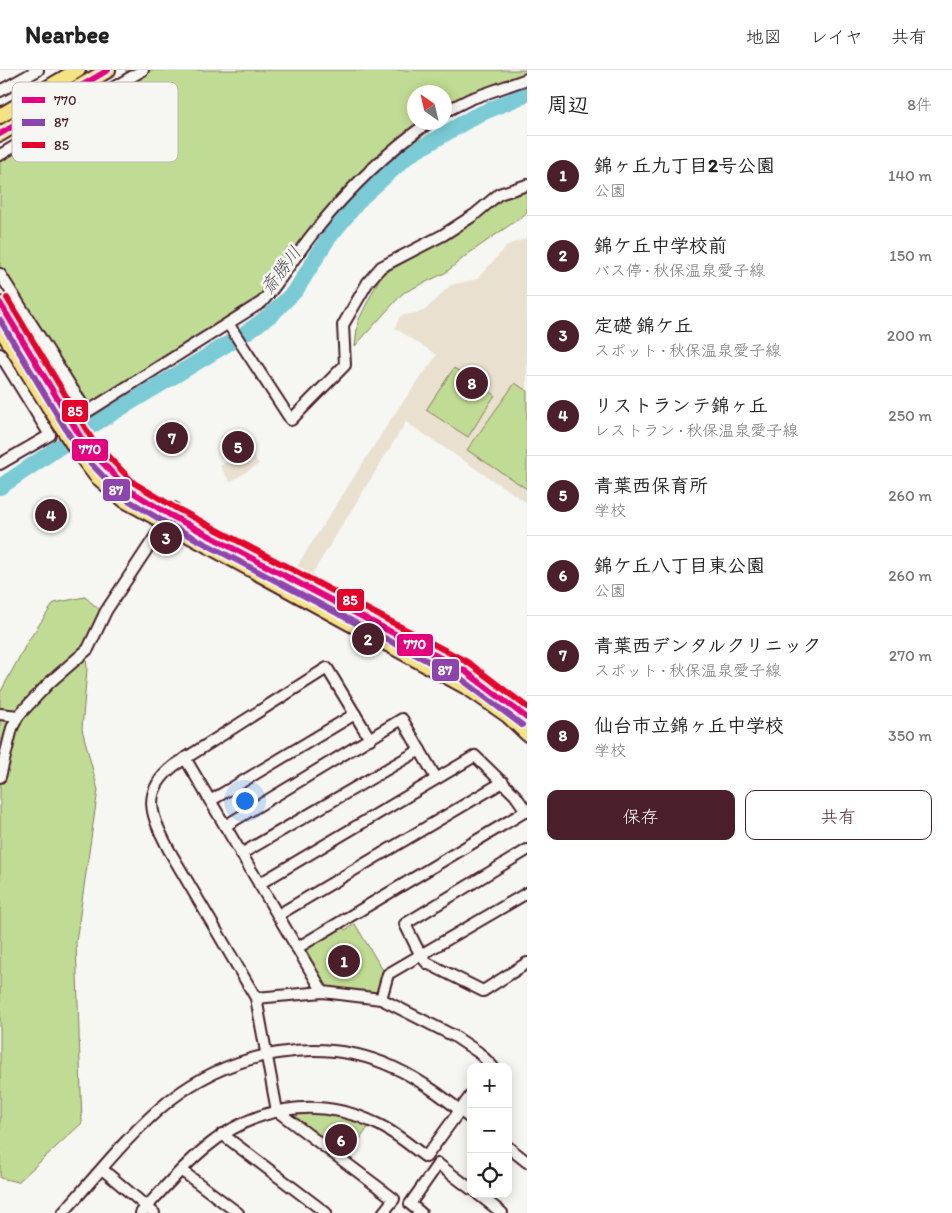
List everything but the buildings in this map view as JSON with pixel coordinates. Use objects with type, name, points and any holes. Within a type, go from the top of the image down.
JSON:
[{"type":"highway","points":[[58,82],[78,70]]},
{"type":"highway","points":[[88,82],[108,70]]},
{"type":"highway","points":[[0,116],[12,109]]},
{"type":"highway","points":[[0,134],[12,127]]},
{"type":"main road","points":[[0,303],[53,404]]},
{"type":"main road","points":[[0,329],[82,449],[129,490],[170,516],[447,676],[488,702],[527,735]]},
{"type":"main road","points":[[170,516],[465,672],[527,718]]},
{"type":"street","points":[[17,82],[38,70]]},
{"type":"street","points":[[123,82],[143,70]]},
{"type":"street","points":[[452,108],[470,99],[527,79]]},
{"type":"street","points":[[0,92],[12,85]]},
{"type":"street","points":[[0,274],[87,412],[230,326],[262,302],[283,278],[314,232],[354,186],[393,149],[418,130]]},
{"type":"street","points":[[0,155],[12,148]]},
{"type":"street","points":[[230,326],[242,347],[292,420],[345,365],[343,325],[368,282],[381,267],[444,235],[474,215],[499,194],[527,185]]},
{"type":"street","points":[[0,354],[50,435],[0,464]]},
{"type":"street","points":[[0,777],[12,728],[18,716],[49,683],[88,649],[106,611],[170,516]]},
{"type":"street","points":[[370,739],[327,668],[165,772],[154,789],[151,799],[154,817],[169,850],[256,998],[277,1111],[394,1199],[383,1213]]},
{"type":"street","points":[[0,714],[18,716]]},
{"type":"street","points":[[210,800],[355,714]]},
{"type":"street","points":[[225,826],[402,719],[436,778]]},
{"type":"street","points":[[241,854],[420,750]]},
{"type":"street","points":[[259,884],[476,756],[503,782],[527,812],[297,948]]},
{"type":"street","points":[[185,758],[322,992]]},
{"type":"street","points":[[278,915],[503,782]]},
{"type":"street","points":[[527,850],[406,924],[421,956],[427,963],[483,991],[527,963]]},
{"type":"street","points":[[380,999],[388,974],[527,893]]},
{"type":"street","points":[[256,998],[322,992],[380,999],[454,1036],[478,1052],[489,1063]]},
{"type":"street","points":[[63,1213],[102,1169],[170,1100],[198,1081],[234,1063],[265,1054],[321,1049],[369,1058],[395,1068],[419,1081],[467,1116]]},
{"type":"street","points":[[102,1169],[147,1211],[203,1148],[222,1134],[255,1116],[277,1111],[317,1107],[331,1108],[360,1117],[394,1133],[426,1157],[467,1101]]},
{"type":"street","points":[[222,1134],[326,1213]]},
{"type":"street","points":[[512,1150],[527,1162]]},
{"type":"street","points":[[421,1213],[410,1204],[438,1164],[467,1186]]},
{"type":"street","points":[[182,1171],[238,1213]]},
{"type":"street","points":[[483,1198],[502,1213]]},
{"type":"shaded area","points":[[527,238],[527,503],[406,422],[312,574],[297,566],[397,410],[437,355],[395,328],[400,316],[424,311],[451,285],[477,279],[508,245]]},
{"type":"shaded area","points":[[236,428],[259,464],[230,482],[220,466],[234,458],[221,437]]},
{"type":"green space","points":[[125,70],[527,70],[527,84],[491,95],[452,115],[452,85],[407,85],[407,130],[431,130],[377,170],[344,203],[317,235],[289,276],[262,307],[104,405],[87,412],[0,274],[0,155],[12,148],[12,162],[178,162],[178,82],[122,82],[130,77]]},
{"type":"green space","points":[[527,188],[527,213],[468,254],[445,273],[403,293],[355,346],[358,321],[381,275],[425,251],[504,198]]},
{"type":"green space","points":[[454,368],[495,395],[468,437],[426,410]]},
{"type":"green space","points":[[515,383],[527,391],[527,489],[467,450]]},
{"type":"green space","points":[[85,597],[101,611],[101,621],[85,642],[87,669],[82,729],[98,790],[76,942],[82,1123],[18,1182],[0,1178],[0,693],[28,641],[54,603]]},
{"type":"green space","points":[[355,924],[384,972],[377,992],[371,995],[332,990],[323,985],[305,951],[306,945],[341,925],[345,930]]},
{"type":"green space","points":[[315,1111],[354,1120],[369,1126],[347,1158],[296,1119],[298,1113]]},
{"type":"waterway","name":"斎勝川","points":[[0,487],[83,431],[244,334],[272,314],[296,290],[327,240],[362,197],[409,155],[475,116],[527,94]]},
{"type":"tunnel","points":[[50,435],[87,412]]},
{"type":"transit line","name":"770","points":[[88,82],[108,70]]},
{"type":"transit line","name":"770","points":[[0,134],[12,127]]},
{"type":"transit line","name":"85","points":[[7,298],[93,441],[134,483],[174,507],[469,663],[527,707]]},
{"type":"transit line","name":"770","points":[[0,303],[86,446],[129,490],[170,515],[465,671],[527,718]]},
{"type":"transit line","name":"87","points":[[0,320],[79,451],[123,497],[166,523],[460,678],[522,725]]},
{"type":"place","name":"仙台市立錦ヶ丘中学校","points":[[472,383]]},
{"type":"place","name":"青葉西デンタルクリニック","points":[[172,438]]},
{"type":"place","name":"青葉西保育所","points":[[238,447]]},
{"type":"place","name":"リストランテ錦ヶ丘","points":[[51,515]]},
{"type":"place","name":"定礎 錦ケ丘","points":[[166,538]]},
{"type":"place","name":"錦ケ丘中学校前","points":[[368,639]]},
{"type":"place","name":"錦ヶ丘九丁目2号公園","points":[[344,961]]},
{"type":"place","name":"錦ケ丘八丁目東公園","points":[[341,1140]]}]
